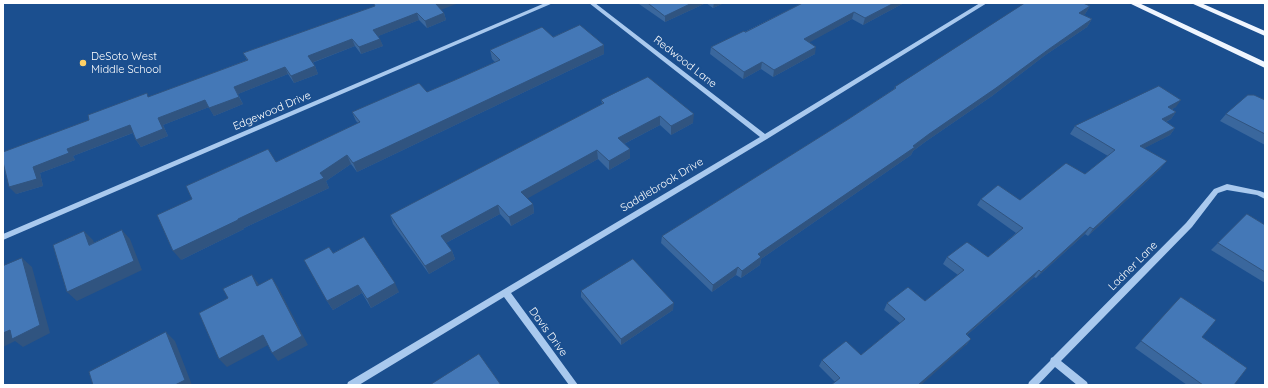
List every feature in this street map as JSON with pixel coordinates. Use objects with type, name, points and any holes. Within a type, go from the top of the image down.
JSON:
[{"type":"main road","points":[[1133,3],[1265,66]]},
{"type":"main road","points":[[1195,3],[1265,34]]},
{"type":"street","name":"Edgewood Drive","points":[[3,238],[550,3]]},
{"type":"street","name":"Redwood Lane","points":[[592,3],[765,137]]},
{"type":"street","name":"Saddlebrook Drive","points":[[351,385],[765,137],[984,3]]},
{"type":"street","name":"Ladner Lane","points":[[1032,385],[1189,225],[1216,191],[1227,187],[1262,195]]},
{"type":"street","name":"Davis Drive","points":[[505,292],[574,385]]},
{"type":"street","points":[[1054,361],[1084,385]]},
{"type":"building","points":[[439,3],[436,4],[444,13],[425,21],[417,13],[373,30],[380,39],[359,47],[352,39],[308,56],[315,66],[291,76],[285,67],[234,87],[239,97],[209,108],[205,100],[158,118],[163,129],[136,140],[130,125],[67,149],[69,153],[33,167],[37,179],[9,187],[3,162],[3,152],[89,120],[88,115],[147,93],[148,97],[248,60],[243,53],[375,6],[374,4]]},
{"type":"building","points":[[648,3],[692,3],[665,16]]},
{"type":"building","points":[[803,3],[894,3],[865,18],[854,12],[804,39],[816,47],[774,70],[762,62],[744,72],[711,47],[744,31],[745,32]]},
{"type":"building","points":[[1025,3],[1083,3],[1090,6],[1079,13],[1092,19],[929,134],[913,146],[915,147],[758,254],[761,257],[742,271],[738,267],[713,285],[662,236],[847,120],[896,88],[895,87]]},
{"type":"building","points":[[580,25],[604,45],[353,163],[347,155],[320,173],[324,178],[173,251],[157,215],[192,199],[186,186],[268,149],[276,162],[360,122],[352,112],[419,83],[427,92],[500,60],[490,50],[542,27],[553,37]]},
{"type":"building","points":[[648,77],[694,114],[671,126],[660,116],[618,138],[630,149],[609,161],[597,150],[521,192],[533,204],[509,217],[498,205],[441,236],[452,251],[425,266],[390,215],[604,103],[601,100]]},
{"type":"building","points":[[1159,86],[1181,100],[1168,107],[1176,112],[1162,119],[1175,128],[1140,146],[1167,161],[1093,229],[1090,227],[1041,272],[1039,270],[966,334],[971,339],[918,385],[831,385],[840,378],[822,360],[846,341],[861,355],[905,319],[887,303],[908,287],[925,301],[964,270],[947,257],[967,242],[988,257],[1023,228],[981,199],[998,185],[1020,200],[1066,163],[1085,174],[1115,150],[1075,126]]},
{"type":"building","points":[[1248,95],[1254,95],[1265,100],[1265,134],[1226,114]]},
{"type":"building","points":[[1247,214],[1265,225],[1265,272],[1218,243]]},
{"type":"building","points":[[122,230],[134,261],[67,292],[53,245],[84,231],[89,245]]},
{"type":"building","points":[[364,237],[395,283],[367,299],[358,285],[327,301],[304,260],[329,247],[333,253]]},
{"type":"building","points":[[22,258],[40,325],[12,339],[10,330],[3,333],[3,266]]},
{"type":"building","points":[[633,259],[674,303],[621,339],[581,291]]},
{"type":"building","points":[[252,275],[257,286],[272,278],[302,336],[272,353],[263,335],[219,359],[199,313],[228,298],[223,289]]},
{"type":"building","points":[[1181,297],[1216,320],[1202,337],[1247,368],[1234,385],[1203,385],[1141,341]]},
{"type":"building","points":[[166,332],[185,380],[175,385],[93,385],[89,372]]},
{"type":"building","points":[[479,354],[501,385],[430,385]]},
{"type":"place","name":"DeSoto West Middle School","points":[[83,63]]}]
